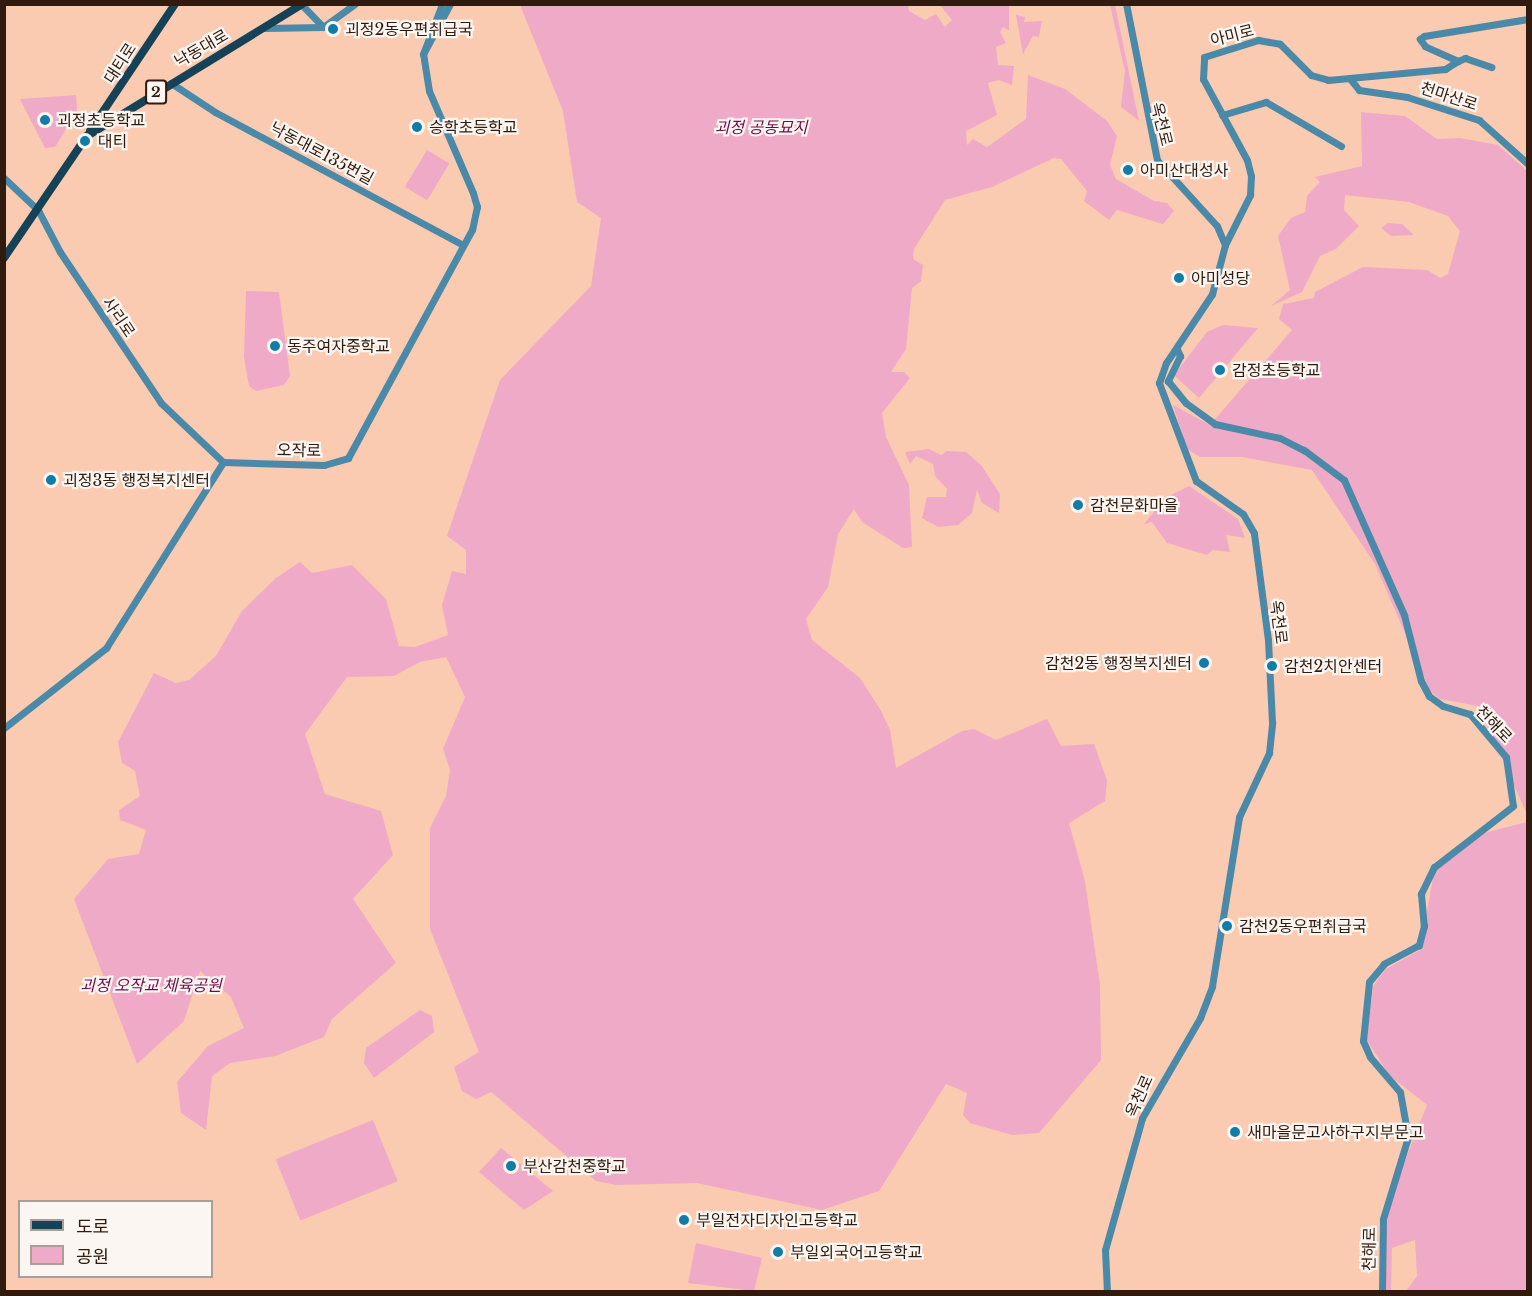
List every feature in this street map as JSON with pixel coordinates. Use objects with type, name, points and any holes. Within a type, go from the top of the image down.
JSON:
[{"type":"main road","name":"대티로","points":[[87,136],[175,4]]},
{"type":"main road","name":"낙동대로","points":[[4,258],[87,136],[302,4]]},
{"type":"street","points":[[302,4],[323,27]]},
{"type":"street","points":[[265,28],[323,27],[355,4]]},
{"type":"street","points":[[423,54],[442,4]]},
{"type":"street","points":[[423,54],[450,4]]},
{"type":"street","name":"옥천로","points":[[1107,1292],[1105,1250],[1136,1139],[1154,1091],[1206,1006],[1218,962],[1240,812],[1269,753],[1271,679],[1254,533],[1244,514],[1196,481],[1183,454],[1159,383],[1177,349],[1212,294],[1225,245],[1215,224],[1170,178],[1155,154],[1126,4]]},
{"type":"street","name":"아미로","points":[[1458,61],[1420,39],[1430,34],[1527,19]]},
{"type":"street","name":"아미로","points":[[1225,245],[1250,195],[1251,176],[1200,65],[1204,57],[1220,49],[1272,42],[1291,53],[1311,75],[1352,80],[1445,69],[1466,58],[1491,67]]},
{"type":"street","name":"오작로","points":[[223,462],[324,465],[348,458],[472,231],[477,207],[429,91],[423,54]]},
{"type":"street","name":"천마산로","points":[[1352,80],[1359,90],[1407,97],[1479,120],[1527,164]]},
{"type":"street","name":"낙동대로135번길","points":[[171,83],[207,107],[463,245]]},
{"type":"street","points":[[1222,115],[1252,102],[1266,102],[1341,146]]},
{"type":"street","name":"사리로","points":[[4,178],[38,210],[72,270],[161,403],[223,462]]},
{"type":"street","points":[[1215,224],[1235,222]]},
{"type":"street","name":"천해로","points":[[1177,349],[1180,356],[1168,381],[1186,403],[1215,424],[1280,438],[1304,450],[1344,480],[1404,615],[1420,681],[1429,696],[1443,706],[1470,714],[1508,764],[1513,806],[1434,867],[1421,894],[1424,926],[1419,945],[1384,964],[1369,982],[1363,1041],[1370,1057],[1400,1092],[1408,1137],[1383,1219],[1382,1292]]},
{"type":"street","points":[[4,728],[106,648],[223,462]]},
{"type":"green space","points":[[520,5],[908,5],[909,11],[925,20],[936,14],[945,27],[952,20],[940,5],[1009,5],[1009,31],[1003,27],[1000,32],[1006,43],[996,47],[998,65],[1014,66],[1012,85],[999,80],[988,83],[997,115],[966,131],[967,145],[973,139],[987,147],[1026,119],[1028,75],[1065,89],[1107,121],[1117,136],[1110,165],[1116,179],[1154,201],[1167,203],[1174,211],[1163,224],[1117,210],[1109,220],[1084,201],[1087,191],[1061,159],[1054,158],[992,187],[945,200],[914,249],[913,259],[923,265],[921,281],[912,288],[906,349],[891,372],[904,372],[910,378],[882,413],[886,437],[909,485],[912,547],[903,548],[862,522],[854,509],[838,534],[828,587],[806,619],[812,640],[860,678],[880,709],[890,730],[896,768],[962,731],[974,729],[996,740],[1047,719],[1061,746],[1094,744],[1107,780],[1105,801],[1069,823],[1085,881],[1100,985],[1101,1060],[1039,1133],[1012,1135],[970,1123],[963,1115],[967,1093],[946,1084],[879,1191],[822,1210],[697,1183],[616,1185],[596,1181],[491,1092],[476,1099],[462,1091],[454,1067],[479,1052],[430,929],[430,828],[446,796],[450,770],[443,749],[465,697],[446,657],[420,662],[394,676],[347,677],[305,734],[325,794],[381,811],[393,855],[353,899],[396,963],[332,1019],[324,1037],[275,1056],[230,1063],[212,1076],[206,1130],[181,1113],[177,1082],[208,1046],[244,1028],[231,997],[200,971],[184,1021],[137,1064],[74,899],[108,859],[139,854],[146,830],[120,820],[119,810],[140,796],[135,771],[122,763],[118,742],[154,673],[176,683],[189,680],[216,656],[242,611],[276,578],[300,562],[312,573],[352,565],[386,599],[399,646],[415,647],[448,635],[442,605],[452,571],[466,574],[466,550],[447,536],[500,380],[591,286],[601,218],[577,202],[563,111]]},
{"type":"green space","points":[[1110,5],[1115,5],[1139,121],[1121,107],[1125,71]]},
{"type":"green space","points":[[1016,15],[1025,17],[1024,22],[1042,21],[1039,37],[1033,36],[1023,54]]},
{"type":"green space","points":[[76,95],[77,111],[55,147],[45,148],[20,99]]},
{"type":"green space","points":[[1361,112],[1405,116],[1437,139],[1460,138],[1498,145],[1527,171],[1527,814],[1478,706],[1440,699],[1430,691],[1375,564],[1312,470],[1242,457],[1200,457],[1187,449],[1173,405],[1210,425],[1292,330],[1279,319],[1283,304],[1314,298],[1315,292],[1363,267],[1427,270],[1440,278],[1448,274],[1460,231],[1448,216],[1409,202],[1345,195],[1344,210],[1359,226],[1336,249],[1320,256],[1302,292],[1271,306],[1290,290],[1278,236],[1291,218],[1305,212],[1307,196],[1320,182],[1315,177],[1362,166]]},
{"type":"green space","points":[[427,150],[449,163],[427,200],[405,187]]},
{"type":"green space","points":[[1388,223],[1402,224],[1414,235],[1391,236],[1381,228]]},
{"type":"green space","points":[[246,291],[279,292],[290,376],[284,385],[256,391],[249,386],[244,357]]},
{"type":"green space","points":[[1223,325],[1258,328],[1199,398],[1174,375],[1207,332]]},
{"type":"green space","points":[[929,449],[941,455],[947,451],[966,452],[981,465],[1000,494],[999,513],[982,503],[977,490],[972,513],[958,525],[938,527],[922,518],[927,497],[946,497],[947,489],[935,476],[933,464],[916,456],[910,464],[905,452]]},
{"type":"green space","points":[[1189,486],[1238,519],[1245,538],[1226,535],[1230,552],[1213,550],[1207,555],[1167,543],[1152,522],[1144,524],[1165,498]]},
{"type":"green space","points":[[1527,822],[1527,1291],[1406,1291],[1417,1276],[1415,1240],[1392,1248],[1391,1290],[1386,1291],[1385,1236],[1392,1193],[1427,1105],[1389,1075],[1367,1040],[1373,986],[1386,969],[1420,950],[1434,872],[1480,834]]},
{"type":"green space","points":[[420,1010],[432,1016],[434,1032],[374,1078],[364,1063],[366,1048]]},
{"type":"green space","points":[[373,1120],[398,1181],[300,1221],[276,1159]]},
{"type":"green space","points":[[501,1148],[553,1191],[524,1210],[479,1172]]},
{"type":"green space","points":[[696,1243],[762,1258],[754,1291],[688,1283]]},
{"type":"place","name":"괴정2동우편취급국","points":[[333,29]]},
{"type":"place","name":"괴정초등학교","points":[[45,120]]},
{"type":"place","name":"승학초등학교","points":[[417,127]]},
{"type":"place","name":"대티","points":[[85,141]]},
{"type":"place","name":"아미산대성사","points":[[1128,170]]},
{"type":"place","name":"아미성당","points":[[1179,278]]},
{"type":"place","name":"동주여자중학교","points":[[275,346]]},
{"type":"place","name":"감정초등학교","points":[[1220,370]]},
{"type":"place","name":"괴정3동 행정복지센터","points":[[51,480]]},
{"type":"place","name":"감천문화마을","points":[[1078,505]]},
{"type":"place","name":"감천2동 행정복지센터","points":[[1204,663]]},
{"type":"place","name":"감천2치안센터","points":[[1272,666]]},
{"type":"place","name":"감천2동우편취급국","points":[[1227,926]]},
{"type":"place","name":"새마을문고사하구지부문고","points":[[1235,1132]]},
{"type":"place","name":"부산감천중학교","points":[[511,1166]]},
{"type":"place","name":"부일전자디자인고등학교","points":[[684,1220]]},
{"type":"place","name":"부일외국어고등학교","points":[[778,1252]]},
{"type":"park label","name":"괴정 공동묘지","points":[[761,127]]},
{"type":"park label","name":"괴정 오작교 체육공원","points":[[151,985]]}]
